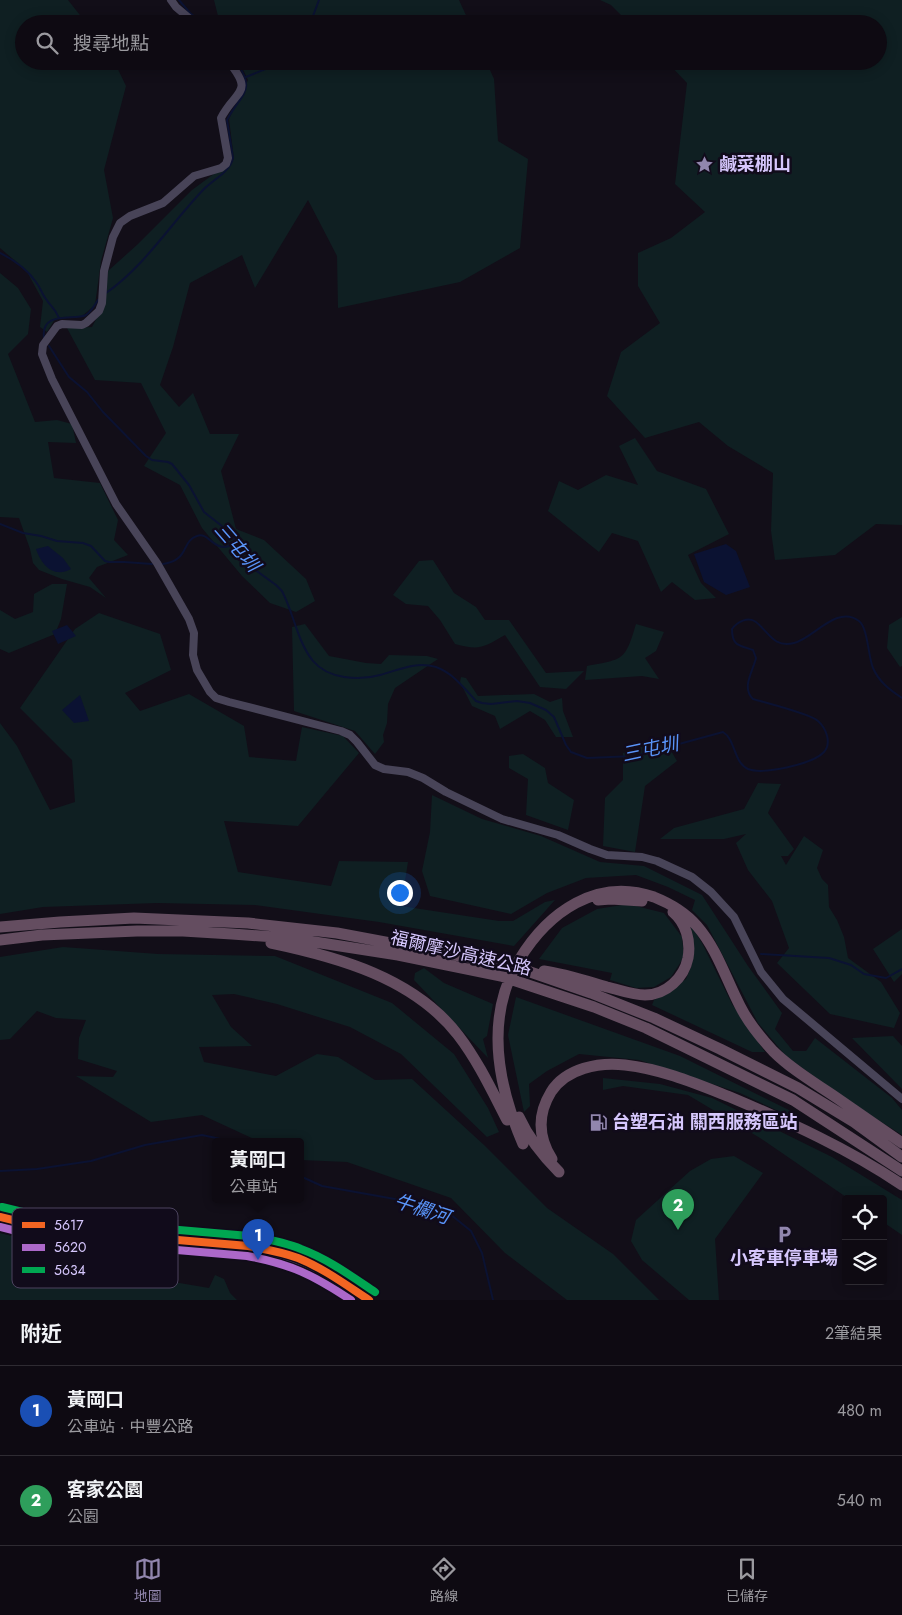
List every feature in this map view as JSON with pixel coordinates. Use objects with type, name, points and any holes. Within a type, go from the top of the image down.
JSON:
[{"type":"highway","points":[[902,1143],[800,1073],[774,1052],[755,1030],[740,1006],[705,935],[690,919],[664,901],[644,894],[624,891],[593,894],[572,904],[547,924],[512,990],[506,1012],[505,1042],[506,1070],[511,1094],[530,1139],[542,1155],[559,1172],[546,1150],[541,1134],[540,1121],[543,1108],[550,1095],[559,1082],[578,1070],[598,1066],[624,1065],[652,1070],[698,1084],[761,1110],[849,1153],[902,1185]]},
{"type":"highway","points":[[232,934],[316,952],[351,963],[415,996],[436,1012],[457,1034],[476,1061],[513,1132],[523,1144],[513,1120],[502,1079],[498,1041],[503,1001],[516,965],[524,950],[572,911],[594,901],[627,899],[660,905],[675,914],[686,930],[689,952],[687,963],[676,982],[656,994],[634,994],[563,974],[513,966]]},
{"type":"highway","name":"福爾摩沙高速公路","points":[[0,928],[60,922],[134,918],[248,923],[337,933],[513,966],[591,993],[654,1018],[720,1049],[798,1088],[854,1122],[902,1157]]},
{"type":"highway","name":"福爾摩沙高速公路","points":[[0,940],[42,935],[137,931],[183,931],[290,938],[407,957],[501,976],[594,1007],[646,1028],[793,1100],[902,1171]]},
{"type":"main road","points":[[178,1240],[248,1246],[298,1258],[332,1276],[369,1300]]},
{"type":"main road","points":[[178,1247],[236,1252],[283,1260],[321,1278],[357,1300]]},
{"type":"street","points":[[171,0],[185,15]]},
{"type":"street","points":[[235,70],[242,82],[241,91],[221,118],[228,158],[226,164],[221,168],[194,176],[163,203],[130,216],[120,223],[112,238],[106,263],[101,293],[102,303],[99,311],[86,323],[57,326],[42,349],[48,371],[116,504],[157,563],[189,619],[194,633],[194,663],[210,692],[216,698],[229,702],[341,731],[350,735],[375,765],[384,769],[403,771],[423,778],[446,792],[502,819],[539,828],[607,855],[642,857],[657,861],[692,878],[711,892],[734,917],[761,972],[783,999],[902,1099]]},
{"type":"shaded area","points":[[0,0],[68,0],[80,15],[15,15],[15,70],[118,70],[126,86],[104,170],[113,218],[101,261],[95,305],[81,317],[55,319],[47,332],[40,327],[43,301],[26,270],[0,248]]},
{"type":"shaded area","points":[[214,0],[459,0],[466,15],[218,15]]},
{"type":"shaded area","points":[[600,0],[902,0],[902,525],[876,524],[835,555],[775,560],[771,531],[773,473],[728,446],[699,422],[645,438],[607,396],[621,352],[660,323],[638,286],[638,253],[671,238],[705,212],[675,184],[687,83],[675,70],[887,70],[887,15],[621,15],[611,5]]},
{"type":"shaded area","points":[[243,70],[490,70],[494,79],[498,141],[528,159],[520,248],[460,282],[338,308],[337,256],[308,200],[255,288],[242,255],[190,283],[173,347],[160,385],[179,407],[193,393],[210,434],[239,434],[221,471],[236,529],[264,540],[306,579],[315,601],[296,612],[270,603],[242,576],[202,528],[180,485],[144,466],[166,433],[141,383],[95,380],[67,328],[92,327],[105,302],[108,271],[192,190],[234,159],[229,119],[248,80]]},
{"type":"shaded area","points":[[0,273],[18,288],[31,309],[28,334],[8,354],[35,422],[57,420],[72,424],[76,443],[48,442],[54,478],[100,483],[118,520],[114,540],[128,555],[97,567],[89,578],[106,598],[90,587],[39,570],[33,563],[19,518],[0,517]]},
{"type":"shaded area","points":[[635,438],[657,471],[706,489],[729,534],[688,555],[701,583],[716,598],[695,600],[672,582],[661,592],[638,541],[612,533],[599,552],[548,511],[559,481],[578,490],[606,475],[638,485],[619,446]]},
{"type":"shaded area","points":[[433,560],[454,593],[476,607],[485,620],[509,620],[546,673],[584,671],[566,689],[540,687],[505,635],[482,647],[455,644],[440,620],[428,606],[406,604],[393,595],[419,561]]},
{"type":"shaded area","points":[[52,584],[67,584],[61,619],[55,634],[9,653],[0,649],[0,610],[15,619],[33,612],[34,594]]},
{"type":"shaded area","points":[[99,613],[160,634],[171,670],[125,693],[140,711],[189,694],[244,726],[249,757],[296,761],[302,727],[343,736],[359,753],[298,826],[224,821],[238,872],[331,886],[339,861],[408,862],[401,906],[499,921],[513,921],[545,902],[555,900],[514,946],[379,922],[255,905],[157,903],[43,907],[0,914],[0,723],[17,746],[50,810],[75,802],[72,760],[20,708],[75,629]]},
{"type":"shaded area","points":[[902,617],[902,666],[900,667],[887,648],[889,625]]},
{"type":"shaded area","points":[[305,624],[329,656],[381,664],[389,655],[427,656],[438,659],[395,688],[388,704],[387,723],[383,735],[384,742],[375,754],[355,731],[294,711],[292,627]]},
{"type":"shaded area","points":[[636,624],[664,632],[656,651],[645,658],[659,679],[642,676],[585,680],[587,666],[609,662],[625,652]]},
{"type":"shaded area","points":[[461,677],[466,678],[478,696],[534,694],[550,702],[562,698],[563,711],[573,737],[556,737],[545,720],[530,711],[500,729],[495,716],[472,706],[460,682]]},
{"type":"shaded area","points":[[664,739],[677,761],[645,786],[635,852],[603,846],[605,798],[623,780],[623,753]]},
{"type":"shaded area","points":[[523,754],[545,768],[548,783],[574,800],[568,830],[526,815],[528,779],[509,768],[509,756]]},
{"type":"shaded area","points":[[758,783],[781,784],[768,813],[794,849],[788,856],[781,856],[786,865],[804,836],[823,850],[817,868],[822,879],[828,885],[829,907],[844,937],[848,958],[881,982],[900,1013],[894,1028],[830,1014],[777,963],[789,948],[772,901],[748,870],[736,843],[746,834],[724,839],[660,839],[674,828],[744,809]]},
{"type":"shaded area","points":[[432,795],[482,819],[541,836],[600,862],[644,866],[702,895],[748,966],[782,1013],[775,1029],[793,1051],[806,1051],[815,1038],[892,1098],[902,1110],[902,1135],[848,1101],[786,1056],[758,1023],[707,925],[692,910],[695,900],[636,875],[586,878],[547,893],[511,914],[430,896],[422,871],[430,832]]},
{"type":"shaded area","points":[[628,904],[664,913],[682,937],[684,957],[671,977],[654,987],[636,988],[610,980],[612,973],[539,959],[562,928],[597,909]]},
{"type":"shaded area","points":[[691,925],[732,1004],[765,1052],[752,1052],[652,1005],[654,1000],[686,979],[692,964],[689,928]]},
{"type":"shaded area","points":[[902,929],[902,974],[894,982],[873,949]]},
{"type":"shaded area","points":[[63,947],[158,954],[275,956],[392,1003],[454,1054],[488,1108],[499,1132],[487,1137],[401,1054],[350,1027],[277,1004],[234,994],[212,995],[231,1027],[252,1046],[199,1047],[204,1062],[276,1076],[317,1054],[338,1057],[375,1080],[412,1079],[484,1145],[547,1208],[613,1254],[659,1300],[567,1300],[505,1253],[451,1198],[347,1162],[304,1160],[304,1138],[252,1138],[202,1115],[151,1122],[76,1076],[113,1077],[117,1071],[78,1059],[79,1038],[86,1020],[56,1018],[37,1011],[10,1039],[0,1040],[0,957]]},
{"type":"shaded area","points":[[424,968],[444,983],[493,1004],[487,1036],[483,1039],[488,1058],[414,980],[415,973]]},
{"type":"shaded area","points":[[516,997],[680,1056],[797,1114],[793,1118],[740,1093],[639,1060],[579,1054],[547,1071],[529,1084],[530,1106],[524,1112],[508,1035]]},
{"type":"shaded area","points":[[893,1036],[902,1046],[902,1089],[852,1038]]},
{"type":"shaded area","points":[[603,1078],[660,1084],[712,1098],[832,1157],[902,1200],[902,1235],[887,1225],[887,1195],[843,1195],[760,1138],[688,1095],[623,1086],[603,1090]]},
{"type":"shaded area","points":[[734,1156],[763,1173],[715,1239],[719,1300],[689,1300],[642,1260],[631,1241],[636,1220],[690,1171],[711,1159]]},
{"type":"shaded area","points":[[0,1233],[12,1236],[12,1288],[178,1288],[178,1283],[209,1288],[215,1275],[224,1279],[230,1293],[237,1300],[0,1300]]},
{"type":"water","points":[[726,544],[736,551],[750,587],[726,595],[704,582],[694,554]]},
{"type":"water","points":[[48,546],[63,558],[71,569],[59,572],[53,571],[45,565],[36,549]]},
{"type":"water","points":[[67,625],[76,636],[58,644],[52,631]]},
{"type":"water","points":[[80,695],[89,721],[74,723],[62,710]]},
{"type":"waterway","name":"三屯圳","points":[[179,0],[193,15]]},
{"type":"waterway","points":[[313,15],[319,0]]},
{"type":"waterway","name":"三屯圳","points":[[106,293],[133,270],[204,189],[229,167],[233,158],[227,120],[245,92],[246,86],[241,70]]},
{"type":"waterway","points":[[246,77],[263,70]]},
{"type":"waterway","points":[[0,253],[29,273],[59,318]]},
{"type":"waterway","name":"三屯圳","points":[[44,338],[44,329],[47,323],[59,318],[86,315],[98,300]]},
{"type":"waterway","name":"三屯圳","points":[[49,346],[69,377],[87,392],[103,412],[146,456],[152,460],[172,464],[189,485],[204,512],[232,536],[247,564],[282,591],[303,645],[313,661],[327,672],[344,677],[363,678],[414,666],[428,665],[436,667],[453,677],[476,701],[491,704],[517,701],[530,703],[546,710],[554,717],[571,752],[587,758],[635,756],[723,732],[730,740],[743,766],[748,769],[765,771],[810,761],[824,752],[828,740],[823,728],[814,718],[753,699],[750,695],[748,685],[756,658],[753,650],[740,646],[733,639],[732,629],[740,622],[753,620],[776,641],[787,644],[801,640],[834,619],[851,617],[862,625],[875,673],[885,685],[902,698]]},
{"type":"waterway","points":[[0,524],[23,533],[57,541],[83,543],[91,546],[105,561],[152,564]]},
{"type":"waterway","points":[[163,564],[177,559],[192,538],[197,536],[201,535],[222,547],[235,544]]},
{"type":"waterway","points":[[761,954],[829,958],[851,965],[864,974],[886,978],[902,969]]},
{"type":"waterway","name":"牛欄河","points":[[0,1171],[37,1169],[91,1161],[145,1145],[202,1135],[216,1138]]},
{"type":"waterway","name":"牛欄河","points":[[304,1178],[322,1186],[406,1201],[450,1214],[471,1231],[482,1253],[493,1300]]},
{"type":"transit line","name":"5634","points":[[2,1207],[12,1209]]},
{"type":"transit line","name":"5617","points":[[0,1217],[12,1220]]},
{"type":"transit line","name":"5620","points":[[0,1227],[12,1230]]},
{"type":"transit line","name":"5634","points":[[178,1230],[249,1236],[295,1247],[339,1268],[375,1292]]},
{"type":"transit line","name":"5617","points":[[178,1240],[248,1246],[286,1254],[316,1267],[369,1300]]},
{"type":"transit line","name":"5620","points":[[178,1250],[263,1259],[301,1272],[351,1300]]},
{"type":"place","name":"鹹菜棚山","points":[[705,164]]},
{"type":"place","name":"台塑石油 關西服務區站","points":[[598,1122]]},
{"type":"place","name":"客家公園","points":[[678,1230]]},
{"type":"place","name":"小客車停車場","points":[[784,1235]]},
{"type":"place","name":"黃岡口","points":[[258,1260]]}]
